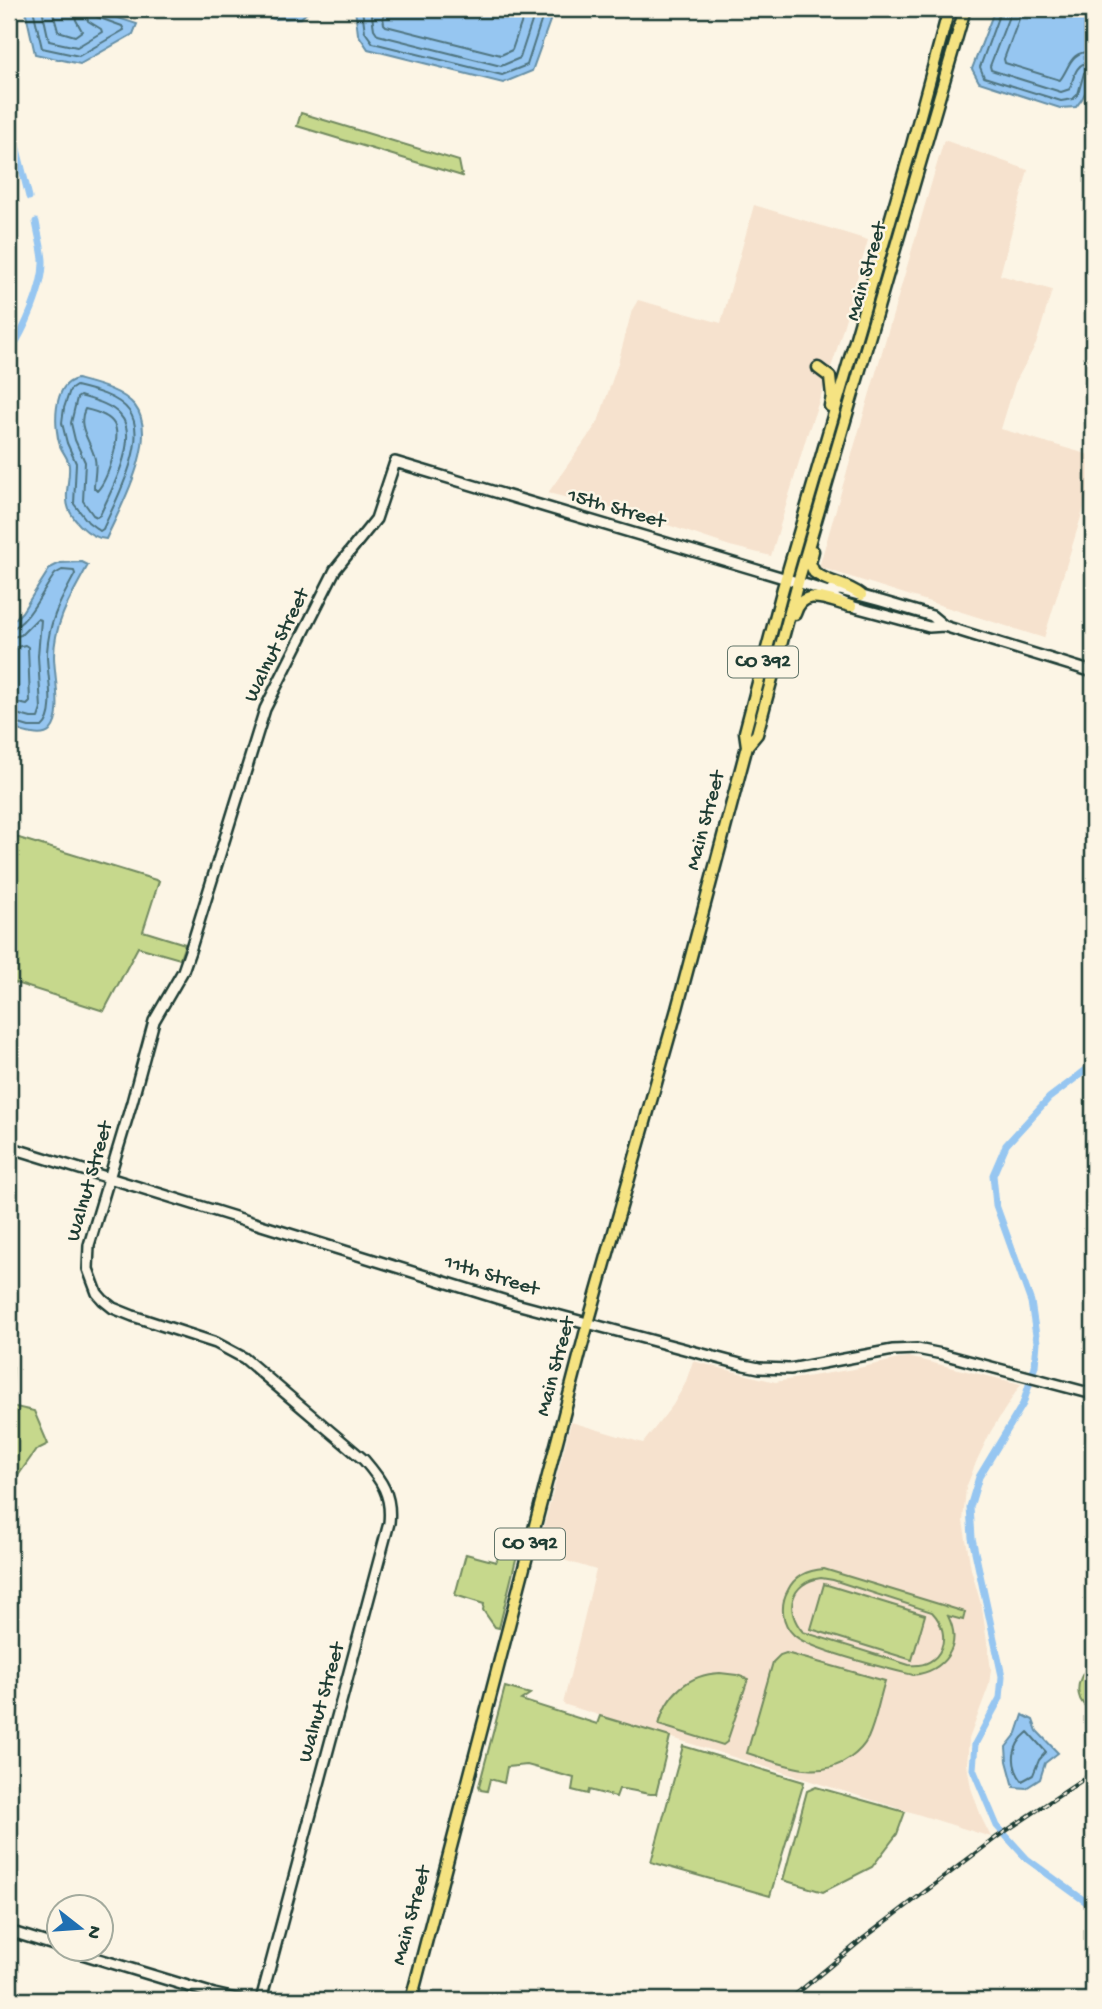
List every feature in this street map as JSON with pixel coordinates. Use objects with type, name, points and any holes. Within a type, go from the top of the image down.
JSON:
[{"type":"main road","name":"Main Street","points":[[411,2000],[588,1324],[677,1009],[747,746],[745,732],[786,579],[949,9]]},
{"type":"main road","name":"Main Street","points":[[747,746],[757,734],[835,453],[965,9]]},
{"type":"main road","points":[[898,237],[894,234],[895,221],[911,165],[912,145]]},
{"type":"main road","points":[[880,299],[881,281],[890,248],[886,233]]},
{"type":"main road","points":[[857,379],[852,372],[863,331],[862,318]]},
{"type":"main road","points":[[818,368],[830,377],[832,389],[822,433],[823,450]]},
{"type":"main road","points":[[835,453],[836,432],[848,389],[849,380],[845,374]]},
{"type":"main road","points":[[821,503],[819,531],[810,561],[812,570],[822,578],[850,586],[861,596]]},
{"type":"main road","points":[[776,664],[787,642],[800,602],[813,597],[852,606]]},
{"type":"street","name":"15th Street","points":[[395,462],[798,582],[828,592],[852,606],[929,627],[944,626]]},
{"type":"street","name":"Walnut Street","points":[[261,2000],[389,1523],[387,1494],[364,1460],[244,1358],[227,1347],[119,1311],[103,1300],[91,1281],[87,1259],[89,1244],[134,1097],[153,1020],[183,971],[265,709],[335,570],[376,519],[395,462]]},
{"type":"street","name":"15th Street","points":[[828,592],[839,590],[907,608],[932,616],[944,626]]},
{"type":"street","points":[[944,626],[1093,673]]},
{"type":"street","name":"11th Street","points":[[9,1147],[588,1324],[760,1368],[790,1369],[893,1350],[917,1349],[1093,1394]]},
{"type":"street","points":[[9,1931],[46,1943]]},
{"type":"street","points":[[116,1963],[240,2000]]},
{"type":"street","points":[[214,1994],[224,2000],[230,2000]]},
{"type":"shaded area","points":[[944,140],[1028,170],[1000,275],[1052,290],[1036,344],[1015,383],[1001,429],[1093,456],[1093,478],[1044,638],[819,567]]},
{"type":"shaded area","points":[[754,205],[868,240],[835,356],[807,435],[771,556],[730,546],[644,517],[548,493],[598,422],[632,310],[638,300],[721,323]]},
{"type":"shaded area","points":[[908,1357],[1021,1384],[991,1431],[977,1460],[966,1488],[963,1521],[971,1569],[982,1608],[991,1669],[989,1685],[969,1739],[967,1764],[971,1788],[991,1837],[563,1704],[596,1570],[537,1552],[571,1422],[643,1443],[673,1405],[685,1384],[693,1361],[775,1382]]},
{"type":"green space","points":[[301,113],[459,161],[462,176],[297,126]]},
{"type":"green space","points":[[9,835],[159,881],[143,931],[185,944],[180,959],[138,947],[104,1011],[9,981]]},
{"type":"green space","points":[[9,1367],[13,1367],[11,1406],[34,1411],[48,1444],[36,1450],[15,1480],[9,1482]]},
{"type":"green space","points":[[518,1551],[499,1628],[495,1627],[483,1610],[484,1604],[455,1595],[466,1554],[496,1562],[499,1555]]},
{"type":"green space","points":[[824,1569],[965,1612],[963,1620],[948,1616],[953,1637],[948,1655],[934,1668],[913,1675],[850,1658],[802,1641],[786,1625],[784,1601],[794,1581],[807,1572]],"holes":[[[821,1578],[932,1612],[942,1631],[943,1640],[937,1656],[930,1662],[909,1665],[803,1632],[793,1615],[793,1599],[797,1591],[811,1581]]]},
{"type":"green space","points":[[824,1584],[925,1615],[912,1660],[811,1629]]},
{"type":"green space","points":[[786,1653],[885,1681],[866,1741],[855,1754],[837,1765],[812,1770],[747,1753],[773,1662]]},
{"type":"green space","points":[[1093,1668],[1093,1710],[1083,1704],[1078,1689],[1081,1677]]},
{"type":"green space","points":[[720,1673],[748,1679],[727,1742],[723,1745],[659,1725],[667,1704],[680,1688],[698,1677]]},
{"type":"green space","points":[[505,1687],[530,1694],[521,1700],[597,1724],[600,1716],[670,1737],[656,1794],[619,1789],[616,1797],[589,1790],[588,1794],[572,1790],[574,1778],[527,1765],[507,1767],[504,1783],[490,1779],[487,1791],[481,1790],[479,1786]]},
{"type":"green space","points":[[683,1746],[804,1782],[770,1896],[651,1862]]},
{"type":"green space","points":[[816,1787],[905,1812],[897,1834],[872,1867],[823,1892],[783,1880],[807,1791]]},
{"type":"water","points":[[25,9],[91,9],[137,24],[133,34],[80,64],[35,54]]},
{"type":"water","points":[[237,9],[311,9],[301,18],[274,19]]},
{"type":"water","points":[[355,9],[552,9],[552,15],[532,71],[503,83],[368,49],[358,34]]},
{"type":"water","points":[[995,9],[1093,9],[1094,47],[1091,73],[1083,97],[1076,107],[1060,108],[979,82],[972,69]]},
{"type":"water","points":[[77,379],[108,388],[130,400],[142,420],[141,454],[128,492],[106,539],[86,531],[68,506],[69,463],[60,446],[56,418],[63,389]]},
{"type":"water","points":[[82,562],[88,565],[65,609],[57,632],[54,656],[57,716],[54,725],[50,731],[41,735],[9,727],[9,625],[22,612],[50,568],[60,563]]},
{"type":"water","points":[[1023,1715],[1033,1720],[1037,1731],[1058,1753],[1045,1763],[1040,1779],[1026,1788],[1014,1787],[1006,1747],[1017,1733]]},
{"type":"waterway","points":[[9,117],[29,197]]},
{"type":"waterway","points":[[9,353],[27,321],[40,283],[43,260],[36,222]]},
{"type":"waterway","points":[[1093,1061],[1090,1067],[1049,1098],[1006,1145],[993,1175],[996,1205],[1031,1302],[1037,1342],[1035,1366],[1023,1404],[979,1477],[970,1507],[972,1538],[1002,1676],[1000,1698],[975,1744],[973,1769],[997,1826],[1027,1859],[1093,1907]]},
{"type":"railway","points":[[789,2000],[864,1938],[997,1837],[1093,1773]]}]
